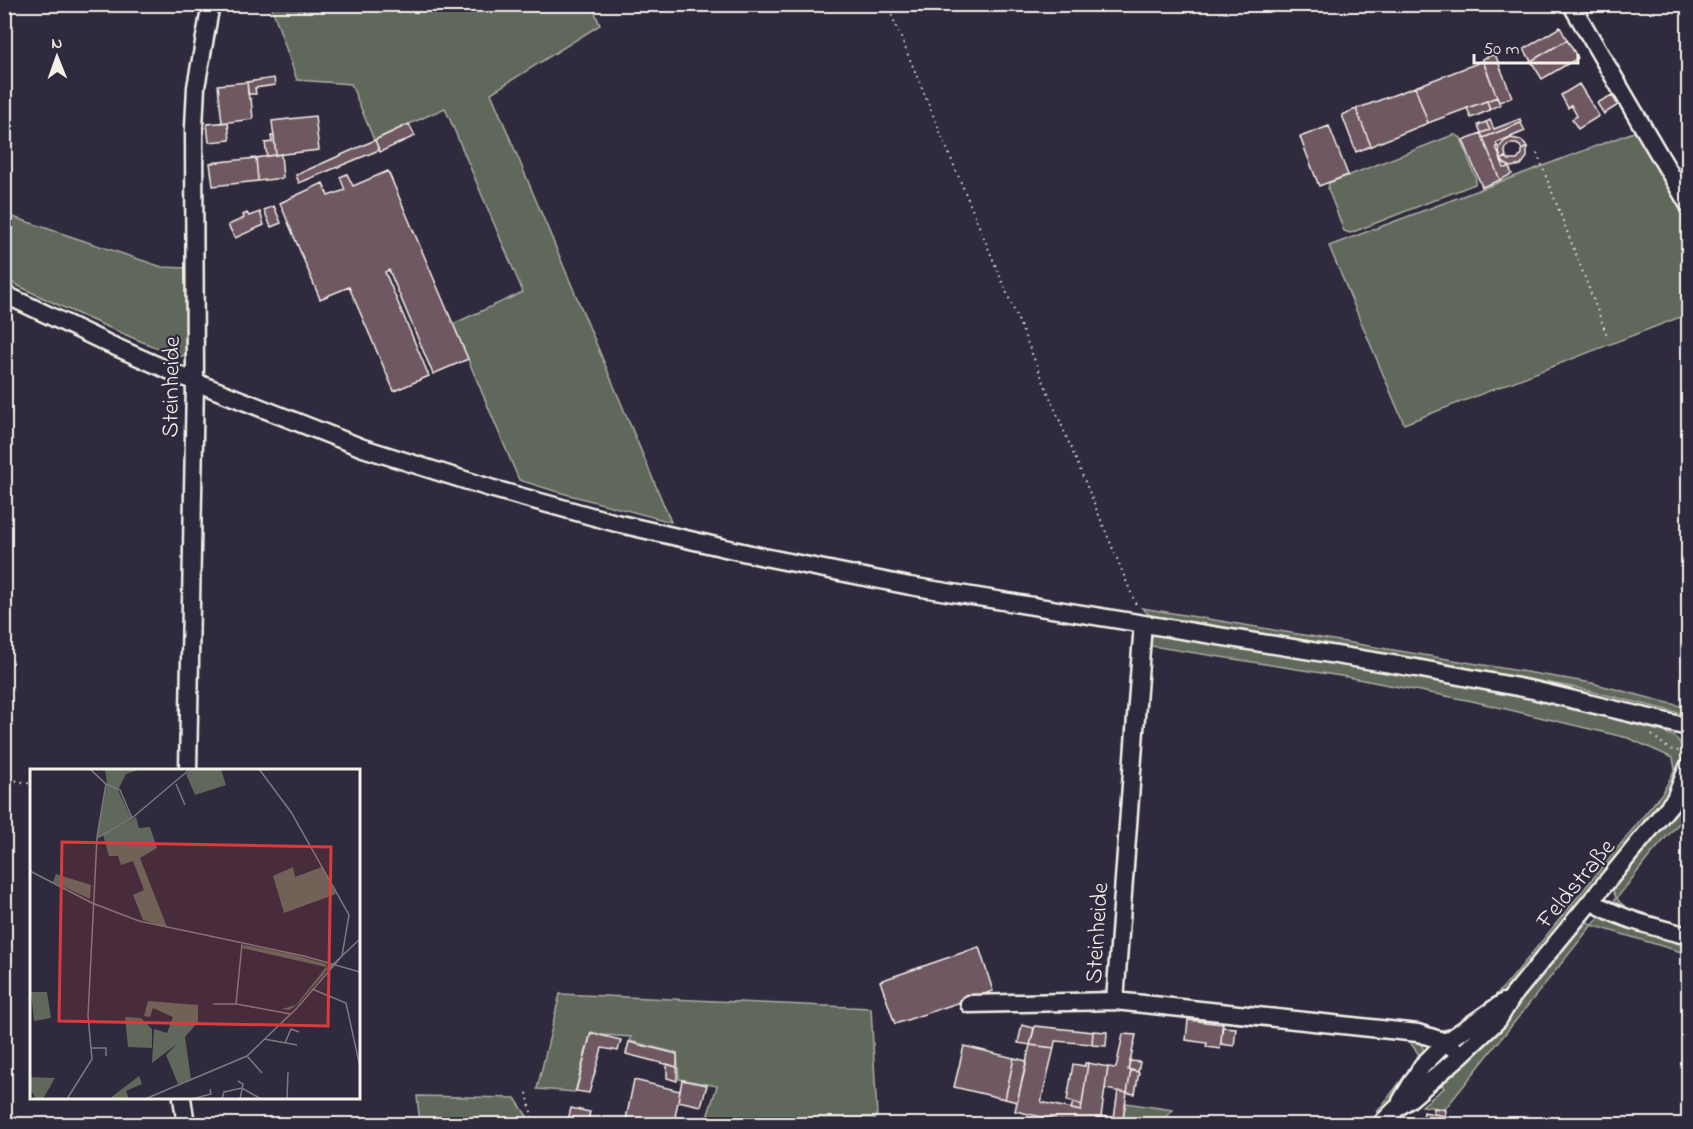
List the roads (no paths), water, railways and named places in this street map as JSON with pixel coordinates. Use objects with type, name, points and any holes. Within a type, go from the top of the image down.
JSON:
[{"type":"street","name":"Steinheide","points":[[188,769],[195,382],[194,127],[196,87],[210,4]]},
{"type":"street","points":[[1571,4],[1689,204]]},
{"type":"street","points":[[4,294],[195,382],[363,448],[490,488],[616,523],[764,557],[910,586],[1416,668],[1533,690],[1689,727]]},
{"type":"street","name":"Steinheide","points":[[1142,624],[1114,1001],[1418,1033],[1446,1042],[1461,1055]]},
{"type":"street","name":"Feldstraße","points":[[1674,800],[1689,766]]},
{"type":"street","name":"Feldstraße","points":[[1381,1125],[1397,1108],[1461,1055],[1498,1020],[1512,996],[1674,800],[1689,787]]},
{"type":"street","points":[[1591,901],[1628,918],[1689,936]]},
{"type":"street","name":"Feldstraße","points":[[1397,1108],[1422,1066],[1446,1042],[1512,996]]},
{"type":"street","points":[[969,1004],[1114,1001]]},
{"type":"street","points":[[182,1099],[186,1125]]}]
